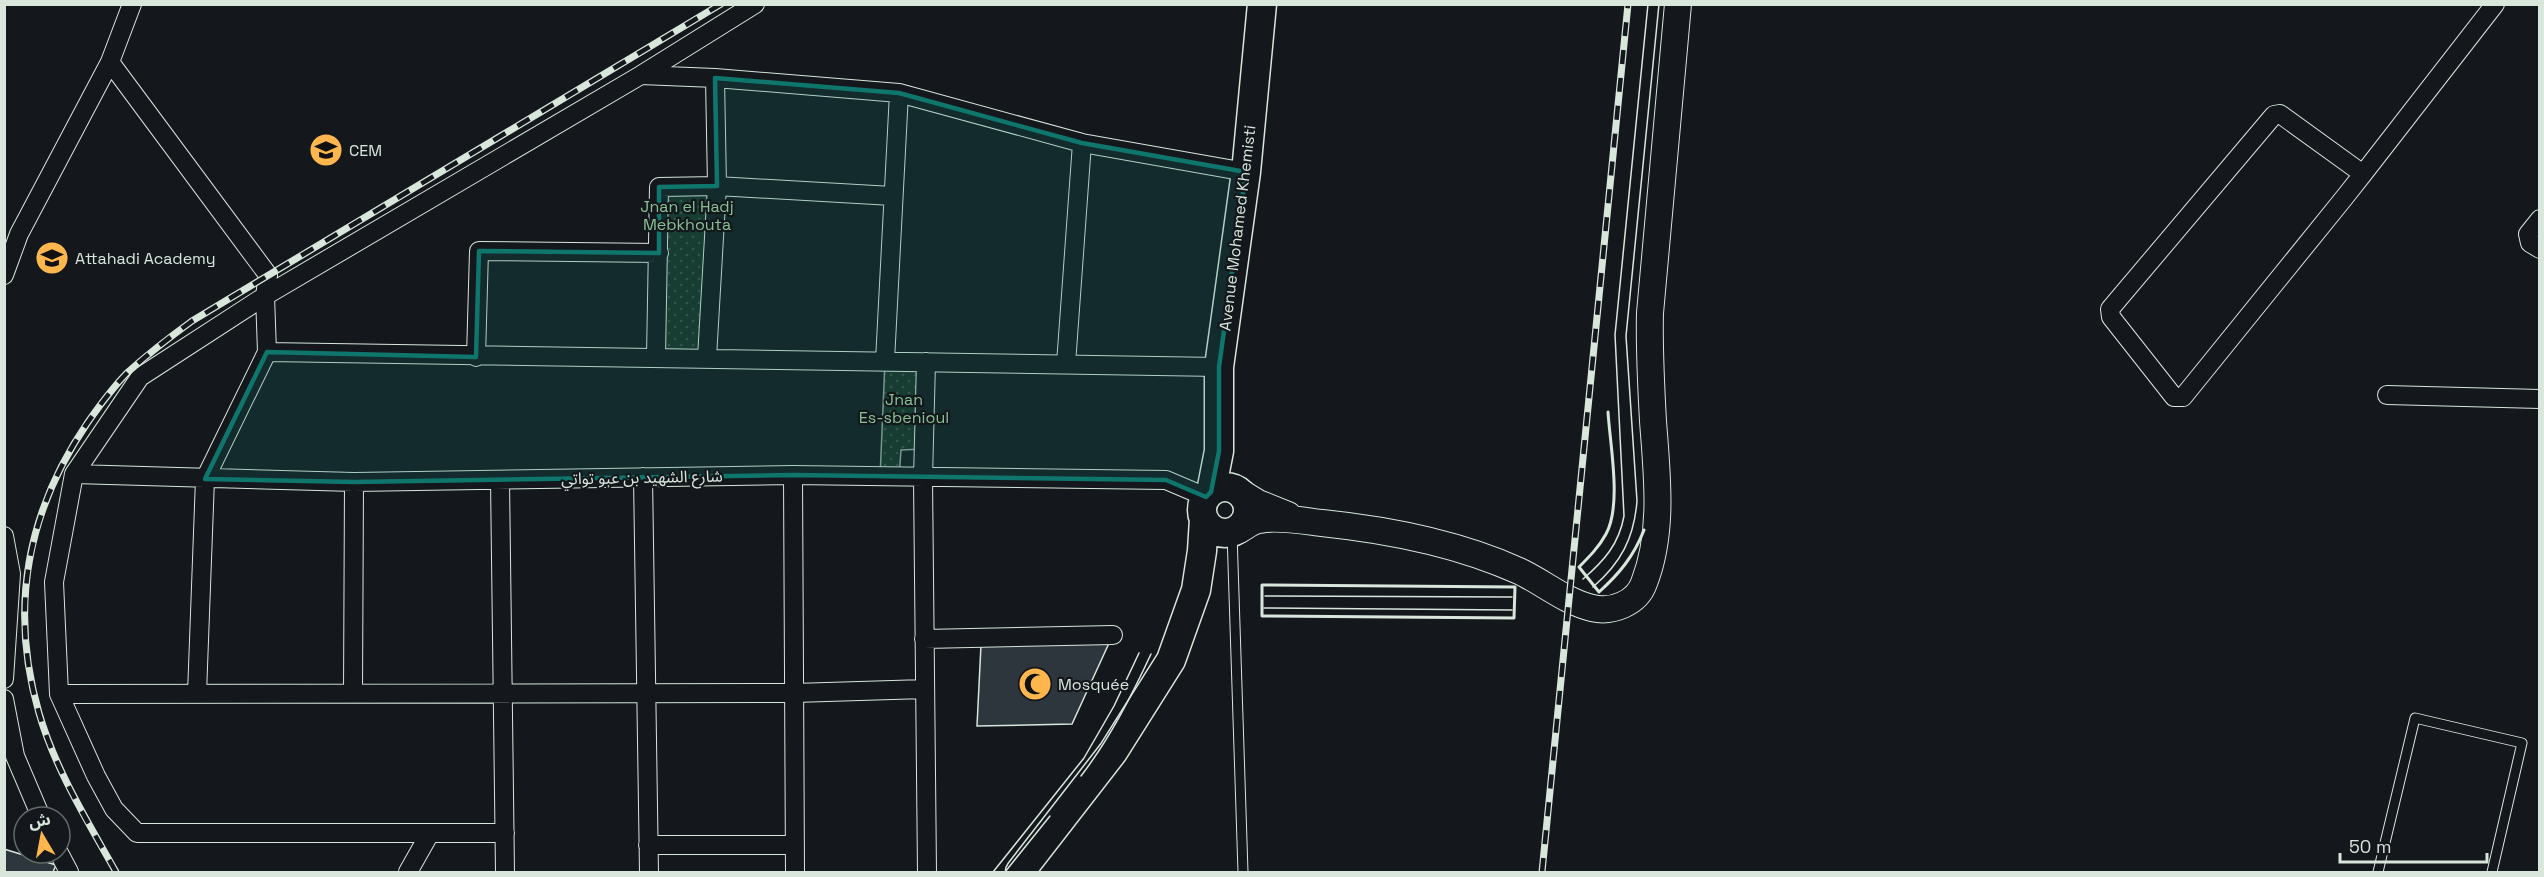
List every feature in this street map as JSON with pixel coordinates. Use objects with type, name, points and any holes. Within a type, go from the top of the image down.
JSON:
[{"type":"main road","name":"Avenue Mohamed Khemisti","points":[[1020,873],[1113,752],[1171,660],[1196,591],[1202,551],[1224,511],[1219,451],[1218,367],[1246,172],[1262,4]]},
{"type":"street","points":[[4,275],[12,231],[110,62],[132,4]]},
{"type":"street","points":[[505,833],[137,833],[114,809],[96,776],[59,694],[54,582],[74,474],[140,377],[265,296],[641,75],[755,4]]},
{"type":"street","points":[[1224,511],[1259,520],[1299,520],[1369,528],[1425,539],[1477,554],[1520,572],[1592,608],[1606,610],[1618,607],[1638,595],[1644,583],[1653,549],[1657,520],[1657,478],[1649,358],[1650,313],[1678,4]]},
{"type":"street","points":[[2363,174],[2280,114],[2274,115],[2110,309],[2111,317],[2174,397],[2183,397],[2363,174],[2496,4]]},
{"type":"street","points":[[110,62],[268,275],[265,296],[267,352],[205,479],[197,694]]},
{"type":"street","points":[[641,75],[715,78],[899,93],[1082,143],[1246,172]]},
{"type":"street","points":[[707,358],[717,186],[715,78]]},
{"type":"street","points":[[885,361],[899,93]]},
{"type":"street","points":[[1066,364],[1082,143]]},
{"type":"street","points":[[656,357],[659,187],[717,186],[892,196]]},
{"type":"street","points":[[2540,219],[2528,234],[2530,243],[2540,249]]},
{"type":"street","points":[[476,357],[479,251],[658,253]]},
{"type":"street","points":[[267,352],[1218,367]]},
{"type":"street","points":[[926,362],[923,478],[927,873]]},
{"type":"street","points":[[2387,395],[2540,399]]},
{"type":"street","name":"شارع الشهيد بن عبو تواتي","points":[[74,474],[354,482],[793,475],[1166,480],[1224,511]]},
{"type":"street","points":[[793,475],[795,873]]},
{"type":"street","points":[[643,477],[649,873]]},
{"type":"street","points":[[500,480],[505,873]]},
{"type":"street","points":[[353,693],[354,482]]},
{"type":"street","points":[[4,536],[11,574],[4,679]]},
{"type":"street","points":[[924,639],[1113,635]]},
{"type":"street","points":[[59,694],[794,693],[925,689]]},
{"type":"street","points":[[4,699],[15,756],[36,805]]},
{"type":"street","points":[[408,873],[430,833]]},
{"type":"street","points":[[648,845],[795,845]]},
{"type":"lane","points":[[1224,511],[1243,873]]},
{"type":"lane","points":[[2378,873],[2415,718],[2522,743],[2492,873]]},
{"type":"highlighted area","points":[[715,78],[899,93],[1082,143],[1246,172],[1219,367],[1219,451],[1211,492],[1206,497],[1166,480],[793,475],[354,482],[205,479],[267,352],[476,357],[479,251],[659,253],[659,187],[717,186]]},
{"type":"green space","name":"Jnan el Hadj Mebkhouta","points":[[717,186],[707,358],[656,357],[659,187]]},
{"type":"green space","name":"Jnan Es-sbenioul","points":[[885,361],[926,362],[924,449],[901,450],[899,478],[880,478]]},
{"type":"building","name":"Mosquée","points":[[1110,641],[1072,724],[977,726],[981,645]]},
{"type":"building","points":[[4,849],[12,851],[12,865],[56,865],[53,872],[4,872]]},
{"type":"tram line","points":[[1583,579],[1610,551],[1622,526],[1624,516],[1615,335],[1648,4]]},
{"type":"tram line","points":[[1593,587],[1611,569],[1624,549],[1633,527],[1637,501],[1626,336],[1659,4]]},
{"type":"tram line","points":[[1265,596],[1512,597]]},
{"type":"tram line","points":[[1264,608],[1512,610]]},
{"type":"tram line","points":[[993,872],[1084,758],[1114,706],[1139,653]]},
{"type":"tram line","points":[[1081,776],[1119,717],[1151,654]]},
{"type":"tram line","points":[[1005,872],[1050,816]]},
{"type":"railway","points":[[116,872],[73,795],[46,734],[30,674],[25,636],[25,599],[29,562],[38,526],[50,490],[88,422],[128,372],[192,321],[721,4]]},
{"type":"railway","points":[[1542,872],[1628,4]]},
{"type":"wall","points":[[1608,412],[1614,491],[1611,522],[1600,543],[1579,567],[1599,592],[1625,564],[1644,530]]},
{"type":"wall","points":[[1262,585],[1515,587],[1514,618],[1262,616],[1262,585]]},
{"type":"place","name":"CEM","points":[[326,150]]},
{"type":"place","name":"Attahadi Academy","points":[[52,258]]},
{"type":"place","name":"Mosquée","points":[[1035,684]]}]
